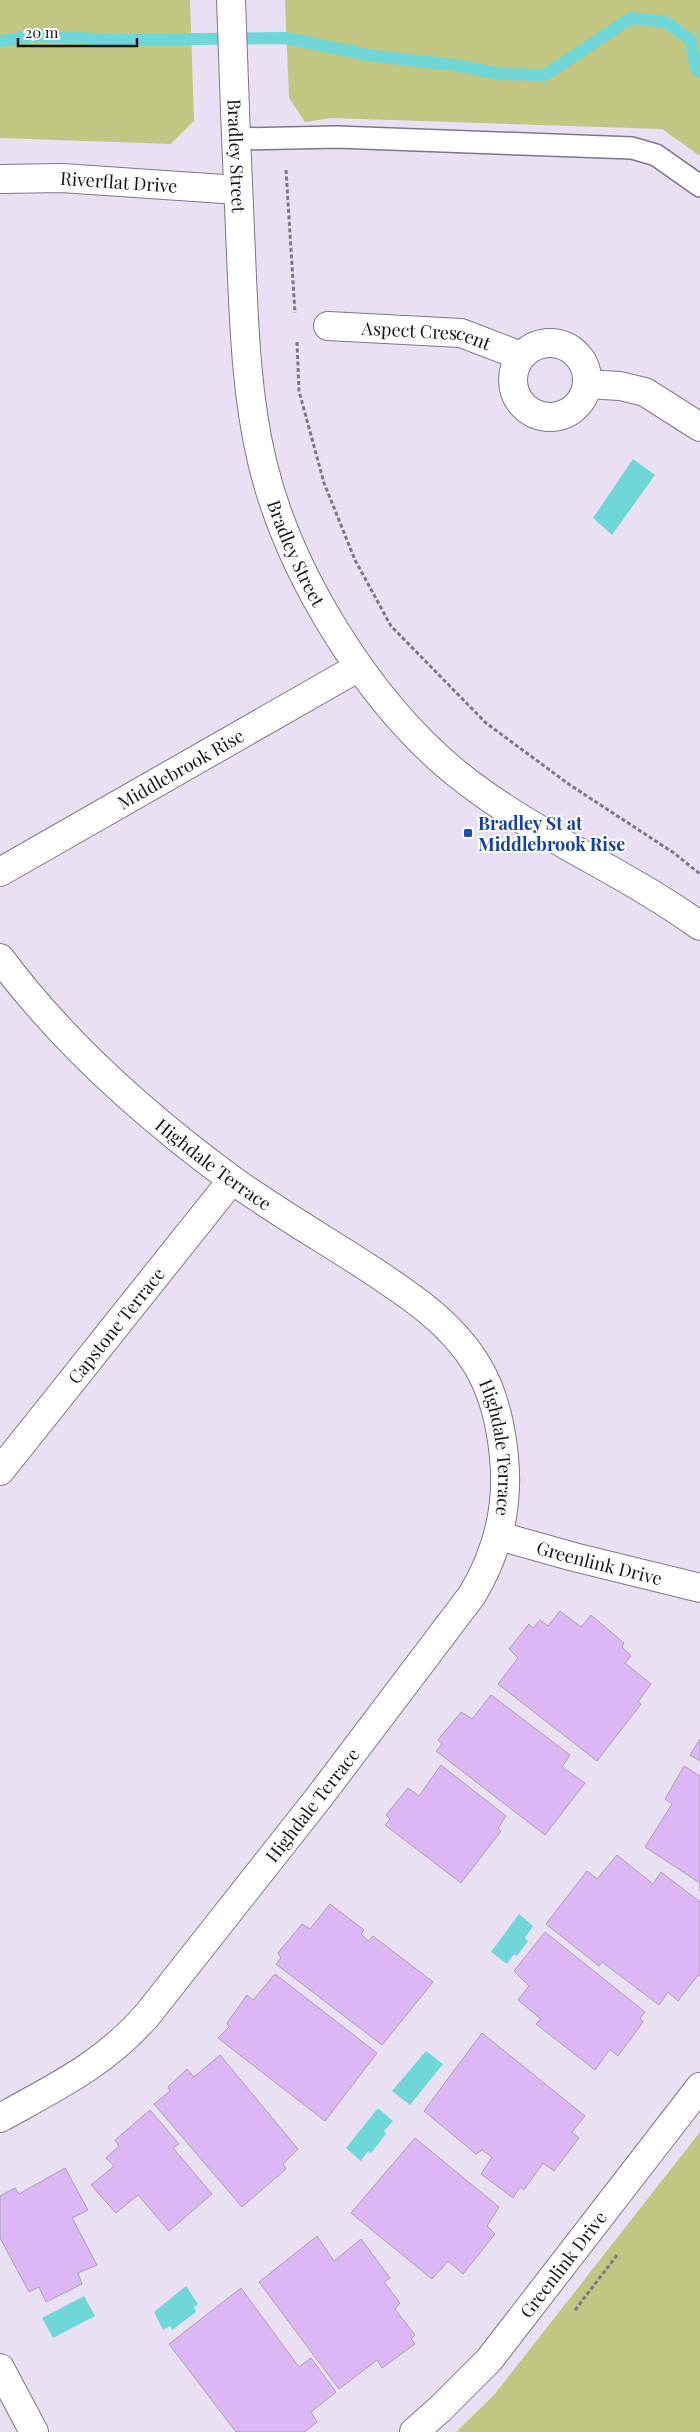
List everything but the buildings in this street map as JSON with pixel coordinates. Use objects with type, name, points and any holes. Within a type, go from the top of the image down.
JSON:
[{"type":"street","name":"Bradley Street","points":[[231,0],[244,322],[251,396],[262,461],[283,529],[310,586],[360,667],[420,739],[456,773],[546,834],[700,926]]},
{"type":"street","name":"Riverflat Drive","points":[[0,179],[62,178],[238,190]]},
{"type":"street","name":"Aspect Crescent","points":[[328,326],[461,333],[521,356]]},
{"type":"street","points":[[553,342],[575,352],[587,372],[584,396],[577,407],[566,414],[554,418],[542,417],[530,412],[520,403],[514,392],[512,379],[515,367],[521,356],[530,348],[541,343],[553,342]]},
{"type":"street","points":[[587,384],[620,386],[645,392],[700,427]]},
{"type":"street","name":"Middlebrook Rise","points":[[0,872],[360,667]]},
{"type":"street","name":"Highdale Terrace","points":[[0,958],[62,1032],[104,1076],[160,1124],[232,1180],[411,1296],[439,1319],[476,1364],[490,1390],[503,1445],[506,1497],[499,1536],[489,1564],[472,1595],[320,1796],[134,2031],[98,2062],[0,2118]]},
{"type":"street","name":"Capstone Terrace","points":[[0,1472],[232,1180]]},
{"type":"street","name":"Greenlink Drive","points":[[499,1536],[574,1557],[700,1588]]},
{"type":"street","name":"Greenlink Drive","points":[[414,2432],[440,2409],[494,2354],[700,2087]]},
{"type":"street","points":[[0,2368],[34,2432]]},
{"type":"lane","points":[[236,139],[337,137],[632,148],[656,155],[700,186]]},
{"type":"path","points":[[284,139],[295,316]]},
{"type":"path","points":[[296,335],[299,391],[324,483],[355,560],[391,626],[486,724],[570,785],[674,853],[700,874]]},
{"type":"shaded area","points":[[0,0],[190,0],[194,121],[171,144],[0,138]]},
{"type":"shaded area","points":[[285,0],[700,0],[700,156],[662,129],[331,118],[305,122],[289,98]]},
{"type":"shaded area","points":[[633,459],[655,475],[612,535],[593,518]]},
{"type":"shaded area","points":[[519,1914],[533,1926],[525,1938],[528,1941],[517,1956],[514,1954],[507,1964],[491,1952]]},
{"type":"shaded area","points":[[426,2051],[443,2064],[410,2105],[392,2091]]},
{"type":"shaded area","points":[[378,2108],[393,2121],[384,2131],[386,2134],[371,2153],[368,2151],[361,2161],[346,2148]]},
{"type":"shaded area","points":[[700,2132],[700,2432],[456,2432],[494,2395]]},
{"type":"shaded area","points":[[186,2286],[198,2304],[194,2307],[196,2312],[172,2330],[170,2326],[163,2330],[154,2312]]},
{"type":"shaded area","points":[[84,2296],[95,2316],[53,2338],[42,2318]]},
{"type":"waterway","points":[[0,41],[35,36],[117,40],[285,38],[373,56],[455,65],[500,74],[545,75],[631,18],[665,22],[690,39],[696,68],[700,72]]},
{"type":"place","name":"Bradley St at Middlebrook Rise","points":[[468,833]]}]
